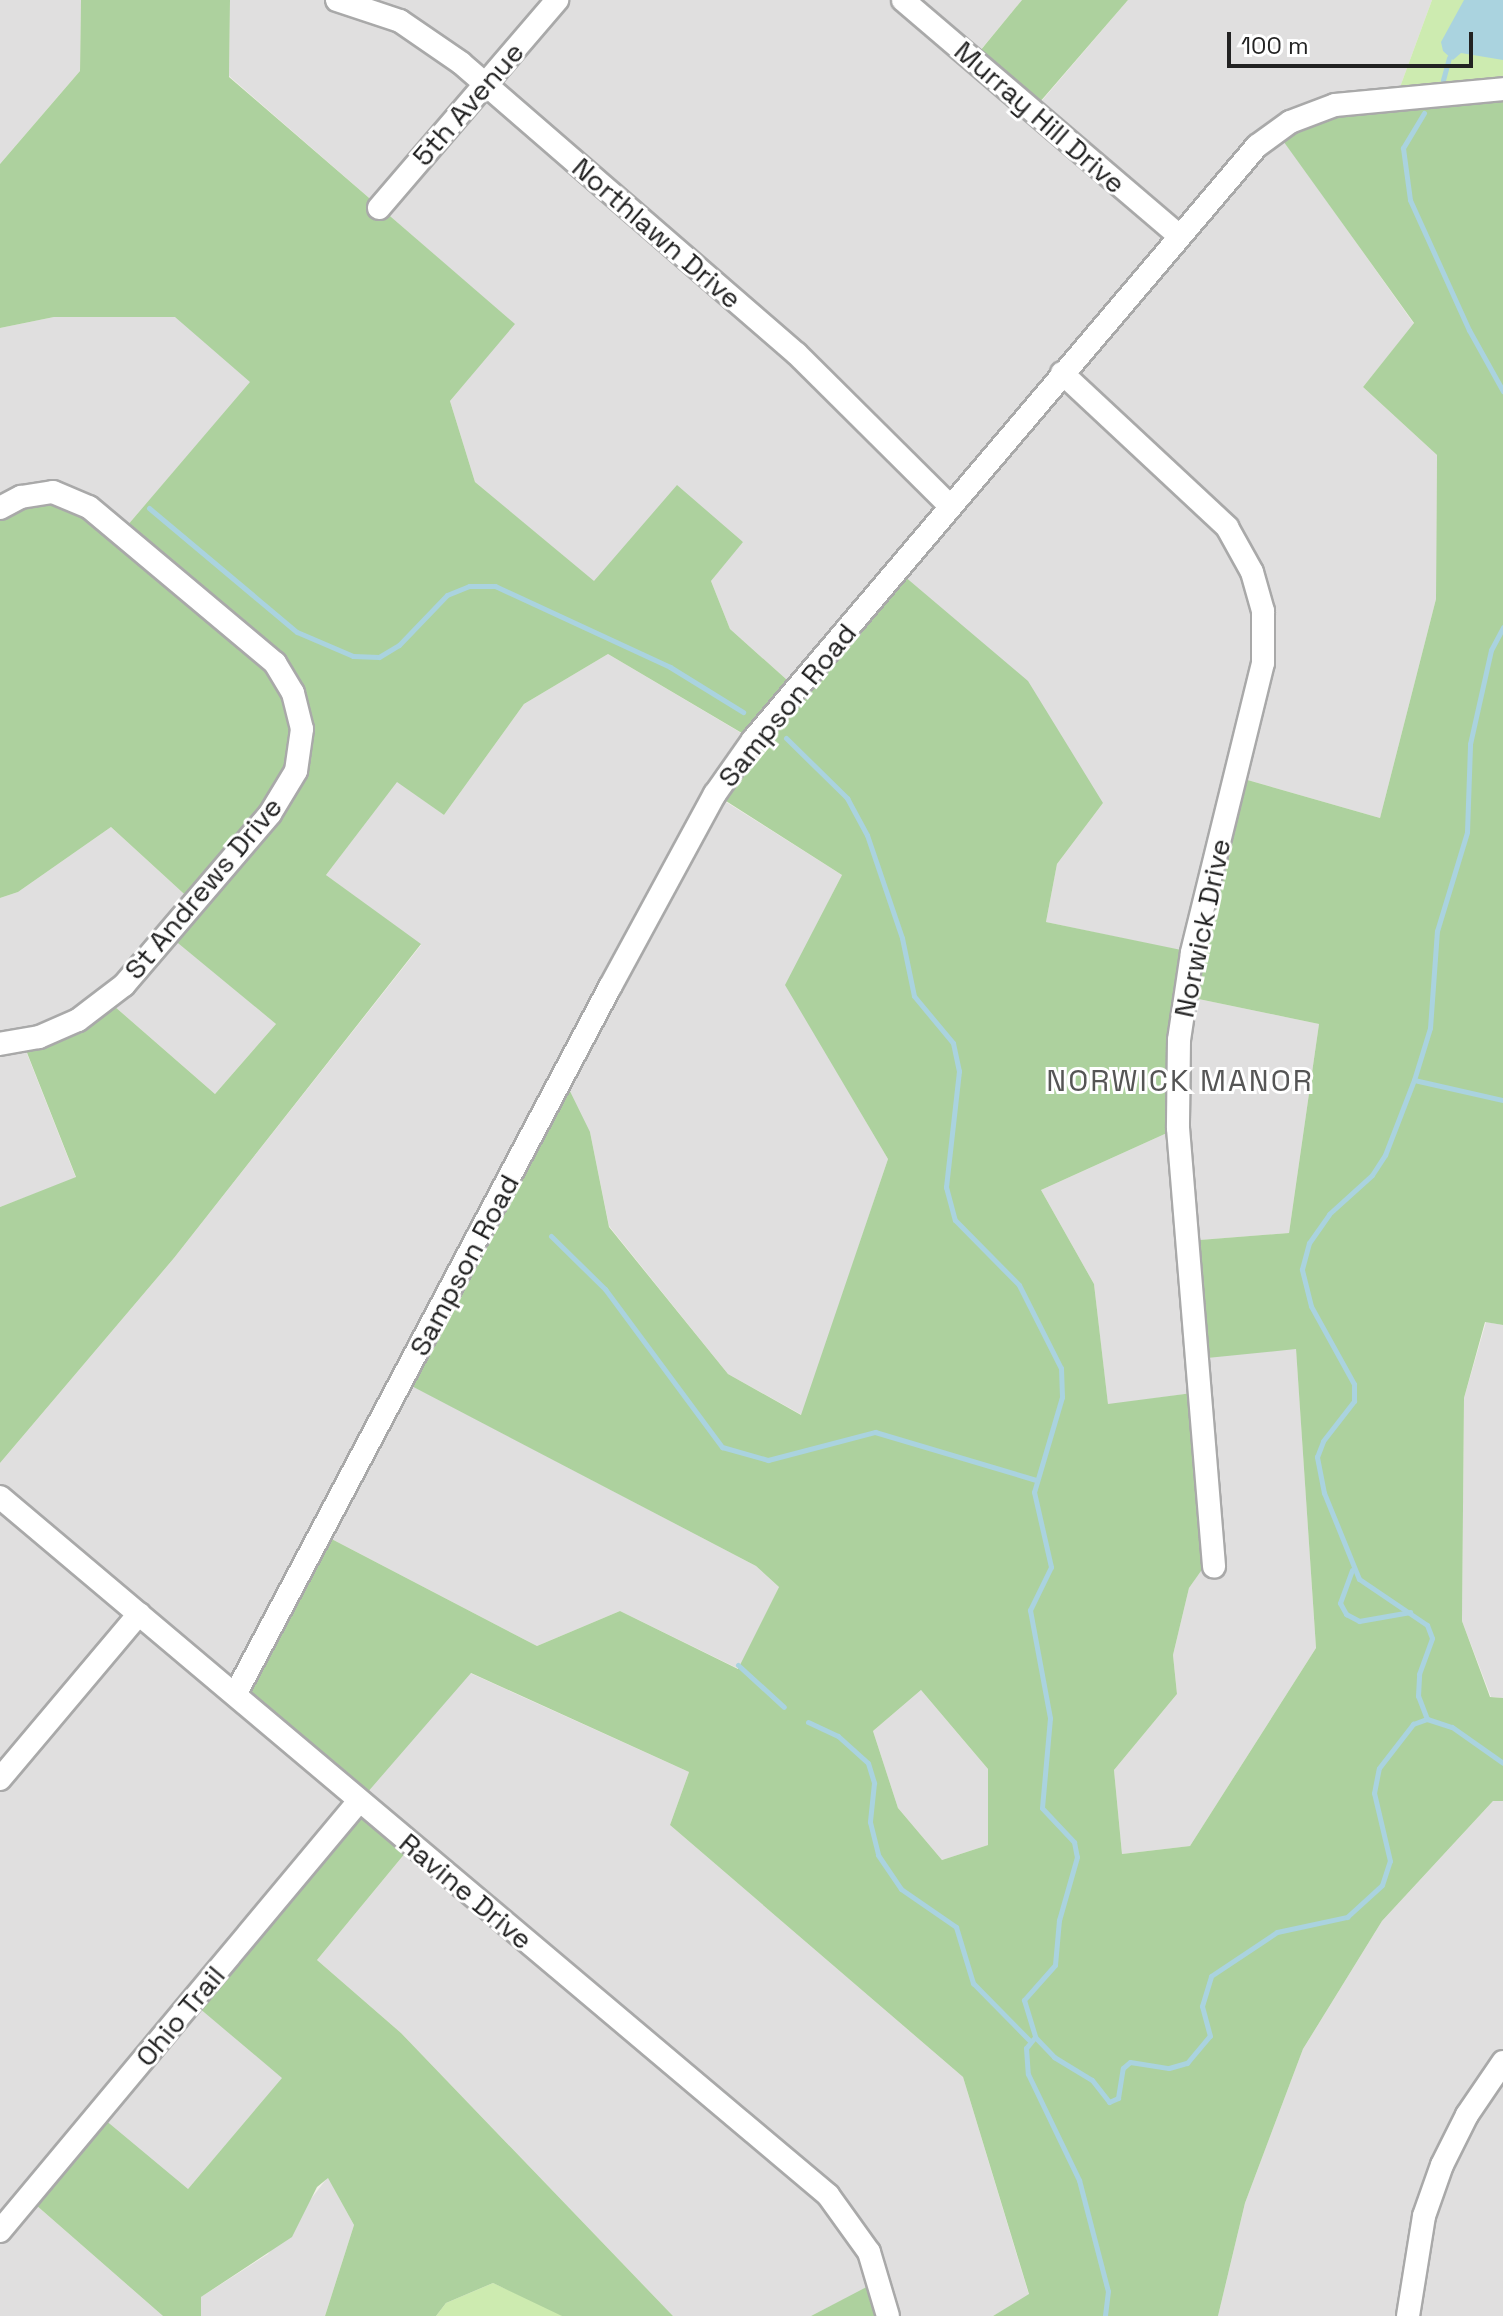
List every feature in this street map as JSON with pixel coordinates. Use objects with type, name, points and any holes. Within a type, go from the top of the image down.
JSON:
[{"type":"street","name":"Northlawn Drive","points":[[337,0],[400,21],[485,84],[797,354],[950,506]]},
{"type":"street","name":"5th Avenue","points":[[379,208],[557,0]]},
{"type":"street","name":"Murray Hill Drive","points":[[903,0],[1177,234]]},
{"type":"street","name":"Sampson Road","points":[[236,1693],[715,794],[753,740],[1177,234],[1257,146],[1311,112],[1355,102],[1503,89]]},
{"type":"street","name":"Norwick Drive","points":[[1062,373],[1227,527],[1252,572],[1263,611],[1263,663],[1192,953],[1179,1040],[1178,1128],[1214,1567]]},
{"type":"street","name":"St Andrews Drive","points":[[0,508],[21,497],[53,492],[89,507],[275,663],[293,693],[302,729],[296,771],[270,814],[124,985],[78,1020],[39,1037],[0,1044]]},
{"type":"street","name":"Ravine Drive","points":[[0,1497],[828,2195],[869,2252],[888,2316]]},
{"type":"street","points":[[0,1779],[139,1614]]},
{"type":"street","name":"Ohio Trail","points":[[0,2231],[359,1801]]},
{"type":"street","points":[[1408,2316],[1424,2216],[1442,2165],[1467,2115],[1503,2062]]},
{"type":"shaded area","points":[[0,0],[81,0],[80,71],[0,164]]},
{"type":"shaded area","points":[[230,0],[1022,0],[973,59],[1033,111],[1128,0],[1432,0],[1396,98],[1277,131],[1414,324],[1363,387],[1437,455],[1436,599],[1380,818],[1237,777],[1192,953],[1046,922],[1057,864],[1103,803],[796,688],[730,629],[711,581],[743,541],[594,582],[475,482],[450,401],[514,324],[229,76]]},
{"type":"shaded area","points":[[175,316],[251,382],[121,533],[0,508],[0,328],[54,317]]},
{"type":"shaded area","points":[[608,654],[753,740],[715,795],[842,875],[786,985],[888,1159],[802,1415],[728,1374],[609,1226],[590,1132],[403,1381],[756,1566],[779,1587],[739,1669],[620,1611],[537,1646],[322,1534],[470,1673],[689,1772],[670,1825],[963,2077],[1029,2295],[993,2316],[888,2316],[880,2281],[811,2316],[673,2316],[401,2033],[317,1960],[411,1846],[192,2001],[283,2078],[188,2189],[28,2198],[163,2316],[0,2316],[0,1463],[174,1258],[421,945],[326,875],[397,781],[444,815],[524,704]]},
{"type":"shaded area","points":[[111,827],[194,903],[168,934],[276,1024],[215,1094],[106,999],[22,1041],[76,1178],[0,1207],[0,898],[18,892]]},
{"type":"shaded area","points":[[1184,996],[1319,1024],[1289,1233],[1188,1241],[1296,1348],[1316,1648],[1190,1846],[1122,1854],[1114,1770],[1177,1694],[1173,1655],[1189,1588],[1213,1553],[1199,1392],[1108,1405],[1094,1284],[1041,1190],[1178,1128]]},
{"type":"shaded area","points":[[1486,1322],[1503,1325],[1503,1698],[1491,1697],[1462,1621],[1464,1398]]},
{"type":"shaded area","points":[[921,1690],[988,1769],[988,1845],[942,1860],[898,1808],[873,1731]]},
{"type":"shaded area","points":[[1493,1801],[1503,1801],[1503,2316],[1218,2316],[1245,2203],[1303,2049],[1382,1921]]},
{"type":"shaded area","points":[[328,2177],[354,2225],[325,2316],[201,2316],[201,2297],[268,2254]]},
{"type":"green space","points":[[81,0],[230,0],[229,77],[515,324],[450,401],[475,482],[594,581],[677,485],[743,542],[711,581],[730,629],[796,688],[897,570],[1028,681],[1103,803],[1057,864],[1046,922],[1191,952],[1237,777],[1380,818],[1436,599],[1437,455],[1363,387],[1414,323],[1276,131],[1290,122],[1503,89],[1503,1325],[1485,1322],[1464,1398],[1462,1621],[1490,1697],[1503,1698],[1503,1801],[1493,1801],[1382,1921],[1303,2049],[1245,2203],[1218,2316],[993,2316],[1029,2294],[963,2077],[670,1825],[689,1772],[471,1673],[360,1801],[411,1846],[317,1960],[401,2033],[673,2316],[562,2316],[493,2283],[446,2303],[436,2316],[325,2316],[354,2225],[328,2178],[317,2187],[292,2237],[201,2297],[201,2316],[163,2316],[28,2198],[98,2114],[188,2189],[282,2078],[192,2002],[359,1802],[236,1693],[322,1534],[537,1646],[620,1611],[738,1669],[779,1587],[756,1566],[402,1381],[563,1077],[590,1132],[609,1227],[728,1374],[801,1415],[888,1159],[785,985],[842,875],[715,794],[752,739],[608,654],[524,704],[444,815],[397,782],[326,875],[421,944],[174,1258],[0,1463],[0,1207],[76,1177],[22,1040],[106,999],[215,1094],[276,1024],[167,934],[194,903],[111,827],[18,892],[0,898],[0,508],[53,492],[121,533],[250,382],[175,317],[54,317],[0,328],[0,164],[80,71]],"holes":[[[1184,996],[1319,1024],[1289,1233],[1187,1241],[1197,1359],[1296,1349],[1316,1648],[1190,1846],[1122,1854],[1114,1770],[1177,1694],[1173,1655],[1189,1588],[1213,1554],[1200,1392],[1108,1404],[1094,1284],[1041,1190],[1178,1128]],[[921,1690],[988,1769],[988,1845],[942,1860],[898,1808],[873,1731]]]},
{"type":"green space","points":[[1022,0],[1128,0],[1039,103],[980,51]]},
{"type":"green space","points":[[1432,0],[1503,0],[1503,89],[1396,98]]},
{"type":"green space","points":[[880,2280],[888,2316],[811,2316]]},
{"type":"green space","points":[[493,2283],[562,2316],[436,2316],[446,2303]]},
{"type":"water","points":[[1464,0],[1503,0],[1503,60],[1461,53],[1453,60],[1443,51],[1441,42]]},
{"type":"waterway","points":[[1443,80],[1449,58]]},
{"type":"waterway","points":[[1424,113],[1403,148],[1410,200],[1469,330],[1503,391]]},
{"type":"waterway","points":[[149,508],[297,632],[353,656],[379,657],[399,645],[447,595],[469,586],[495,586],[670,667],[743,712]]},
{"type":"waterway","points":[[1427,1719],[1418,1696],[1419,1674],[1432,1638],[1427,1625],[1359,1579],[1324,1493],[1317,1457],[1323,1441],[1354,1401],[1354,1384],[1311,1306],[1302,1269],[1309,1243],[1329,1214],[1372,1175],[1385,1155],[1414,1080],[1430,1028],[1437,931],[1467,832],[1470,744],[1491,650],[1503,627]]},
{"type":"waterway","points":[[786,738],[847,798],[867,835],[902,938],[914,996],[953,1043],[959,1071],[946,1187],[955,1220],[1019,1285],[1061,1368],[1062,1397],[1034,1492],[1051,1567],[1030,1610],[1050,1718],[1042,1808],[1074,1842],[1077,1857],[1059,1920],[1055,1965],[1024,2000],[1035,2037],[1026,2048],[1028,2074],[1079,2180],[1108,2291],[1105,2316]]},
{"type":"waterway","points":[[1414,1080],[1503,1100]]},
{"type":"waterway","points":[[551,1236],[605,1289],[722,1447],[768,1460],[875,1432],[1036,1480]]},
{"type":"waterway","points":[[1352,1570],[1340,1603],[1346,1614],[1359,1621],[1410,1612]]},
{"type":"waterway","points":[[738,1665],[784,1707]]},
{"type":"waterway","points":[[1035,2037],[1054,2057],[1092,2080],[1109,2102],[1118,2098],[1123,2068],[1130,2062],[1169,2068],[1187,2063],[1210,2036],[1202,2006],[1211,1976],[1277,1932],[1347,1917],[1382,1885],[1390,1861],[1374,1793],[1379,1768],[1413,1724],[1427,1719],[1452,1727],[1503,1763]]},
{"type":"waterway","points":[[808,1722],[838,1736],[868,1763],[874,1783],[870,1822],[878,1855],[901,1889],[956,1927],[973,1983],[1030,2041]]},
{"type":"district","name":"NORWICK MANOR","points":[[1180,1081]]}]
